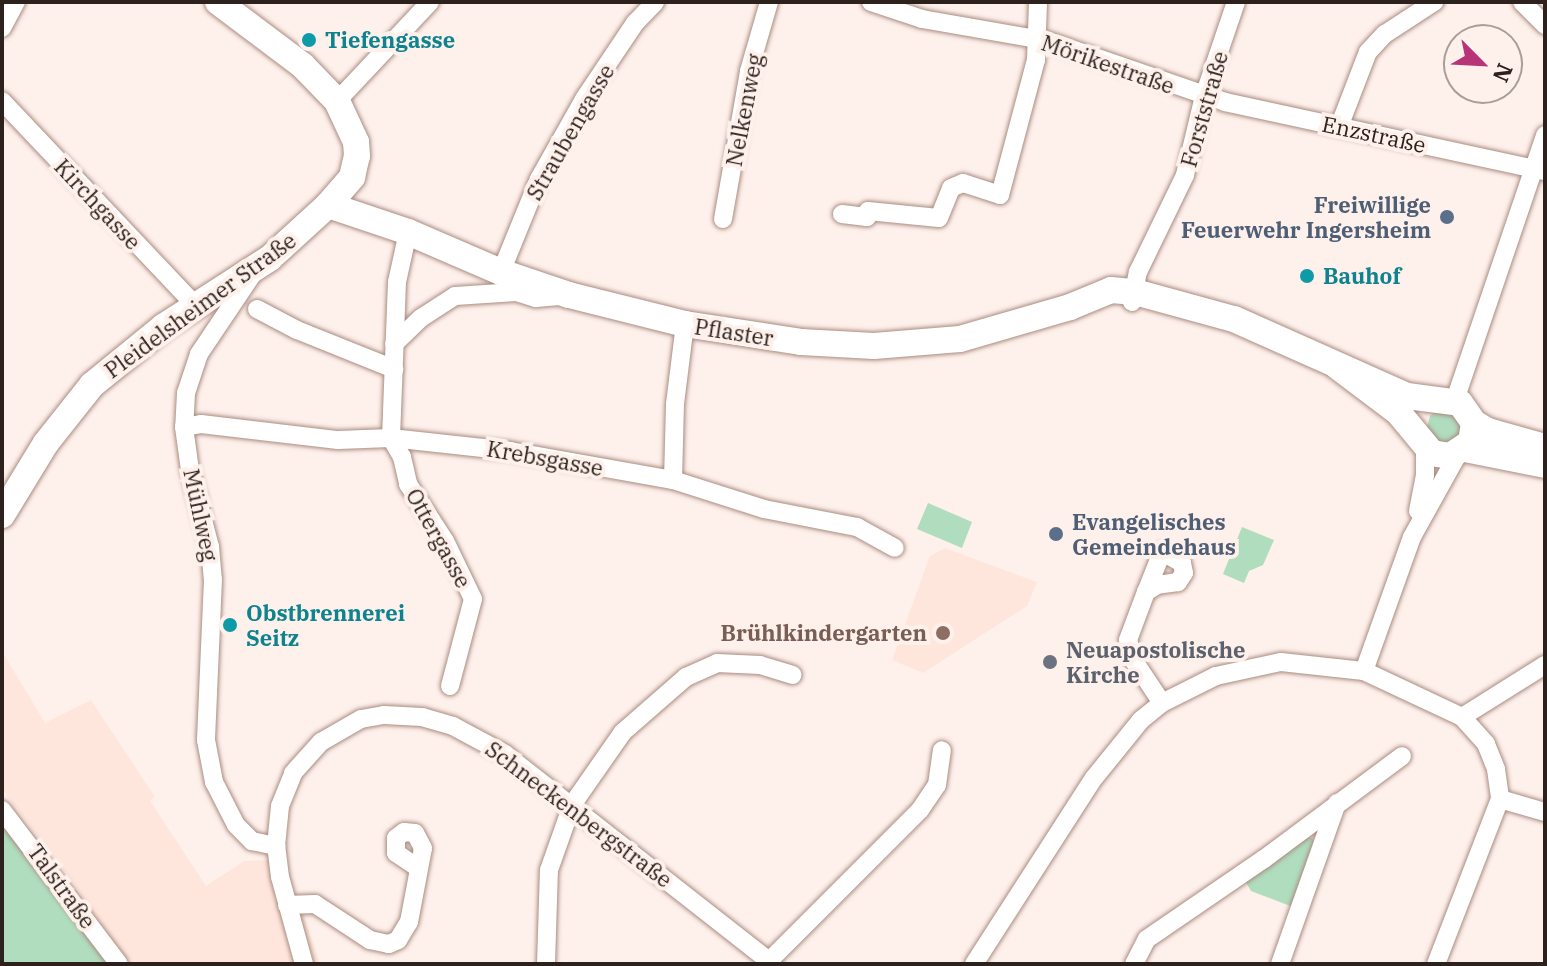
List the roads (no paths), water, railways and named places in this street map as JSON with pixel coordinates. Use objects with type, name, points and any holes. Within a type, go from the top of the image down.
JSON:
[{"type":"street","points":[[2,28],[16,2]]},
{"type":"street","points":[[218,2],[302,65],[337,101],[356,142],[357,156],[350,179]]},
{"type":"street","points":[[337,101],[430,2]]},
{"type":"street","name":"Straubengasse","points":[[501,272],[539,179],[577,112],[635,23],[655,2]]},
{"type":"street","name":"Nelkenweg","points":[[723,219],[749,71],[769,2]]},
{"type":"street","name":"Mörikestraße","points":[[871,2],[922,19],[1039,39],[1204,96]]},
{"type":"street","points":[[842,214],[867,217],[868,211],[939,218],[951,188],[963,183],[1000,195],[1036,60],[1038,2]]},
{"type":"street","name":"Forststraße","points":[[1134,297],[1138,272],[1185,175],[1204,96],[1236,2]]},
{"type":"street","points":[[1339,127],[1368,52],[1385,34],[1434,2]]},
{"type":"street","points":[[1522,2],[1545,25]]},
{"type":"street","name":"Enzstraße","points":[[1204,96],[1539,170]]},
{"type":"street","name":"Kirchgasse","points":[[2,101],[196,306]]},
{"type":"street","points":[[1364,671],[1412,537],[1425,475],[1418,422],[1444,401],[1539,170],[1545,135]]},
{"type":"street","name":"Pflaster","points":[[350,179],[362,196],[408,232]]},
{"type":"street","name":"Pleidelsheimer Straße","points":[[4,508],[72,406],[115,364],[196,306],[258,267],[328,205],[350,179]]},
{"type":"street","name":"Pflaster","points":[[328,205],[408,232],[501,272],[569,295],[685,324],[801,342],[874,346],[960,339],[1070,307],[1134,297],[1165,300],[1234,319],[1338,367]]},
{"type":"street","points":[[391,438],[397,282],[408,232]]},
{"type":"street","name":"Mühlweg","points":[[258,267],[199,354],[186,393],[184,427],[190,470],[211,558],[206,740],[214,782],[236,825],[252,841],[276,846]]},
{"type":"street","points":[[394,344],[421,318],[455,296],[516,292],[536,298],[569,295]]},
{"type":"street","points":[[257,309],[297,330],[394,369]]},
{"type":"street","points":[[673,480],[675,404],[685,324]]},
{"type":"street","points":[[1338,367],[1407,396],[1465,406],[1474,423],[1474,433],[1412,537]]},
{"type":"street","points":[[1338,367],[1441,456],[1462,451],[1545,465]]},
{"type":"street","points":[[1474,423],[1488,431],[1545,447]]},
{"type":"street","name":"Krebsgasse","points":[[184,427],[201,424],[338,440],[391,438],[510,451],[673,480],[764,509],[857,527],[895,548]]},
{"type":"street","name":"Ottergasse","points":[[391,438],[402,457],[408,484],[445,541],[473,599],[450,686]]},
{"type":"street","points":[[1146,592],[1128,640],[1134,661],[1162,703]]},
{"type":"street","points":[[546,964],[549,870],[572,805],[623,732],[686,677],[717,663],[738,662],[793,675]]},
{"type":"street","points":[[974,964],[1118,745],[1162,703],[1216,676],[1251,666],[1309,662],[1364,671],[1462,717],[1486,744],[1496,769],[1500,799],[1436,964]]},
{"type":"street","points":[[1462,717],[1545,665]]},
{"type":"street","name":"Schneckenbergstraße","points":[[304,964],[287,905],[276,846],[280,806],[293,773],[306,756],[339,730],[361,719],[384,715],[422,717],[453,726],[505,754],[769,963]]},
{"type":"street","points":[[769,963],[920,810],[937,785],[942,750]]},
{"type":"street","points":[[1134,964],[1147,939],[1264,859],[1338,800],[1402,756]]},
{"type":"street","points":[[1500,799],[1545,812]]},
{"type":"street","points":[[1280,964],[1338,800]]},
{"type":"street","name":"Talstraße","points":[[2,810],[19,828],[119,964]]},
{"type":"street","points":[[287,905],[315,904],[370,940],[389,944],[398,940],[409,922],[418,868]]},
{"type":"place","name":"Tiefengasse","points":[[309,40]]},
{"type":"place","name":"Freiwillige Feuerwehr Ingersheim","points":[[1447,217]]},
{"type":"place","name":"Bauhof","points":[[1307,276]]},
{"type":"place","name":"Evangelisches Gemeindehaus","points":[[1056,534]]},
{"type":"place","name":"Obstbrennerei Seitz","points":[[230,625]]},
{"type":"place","name":"Brühlkindergarten","points":[[943,633]]},
{"type":"place","name":"Neuapostolische Kirche","points":[[1050,662]]}]
